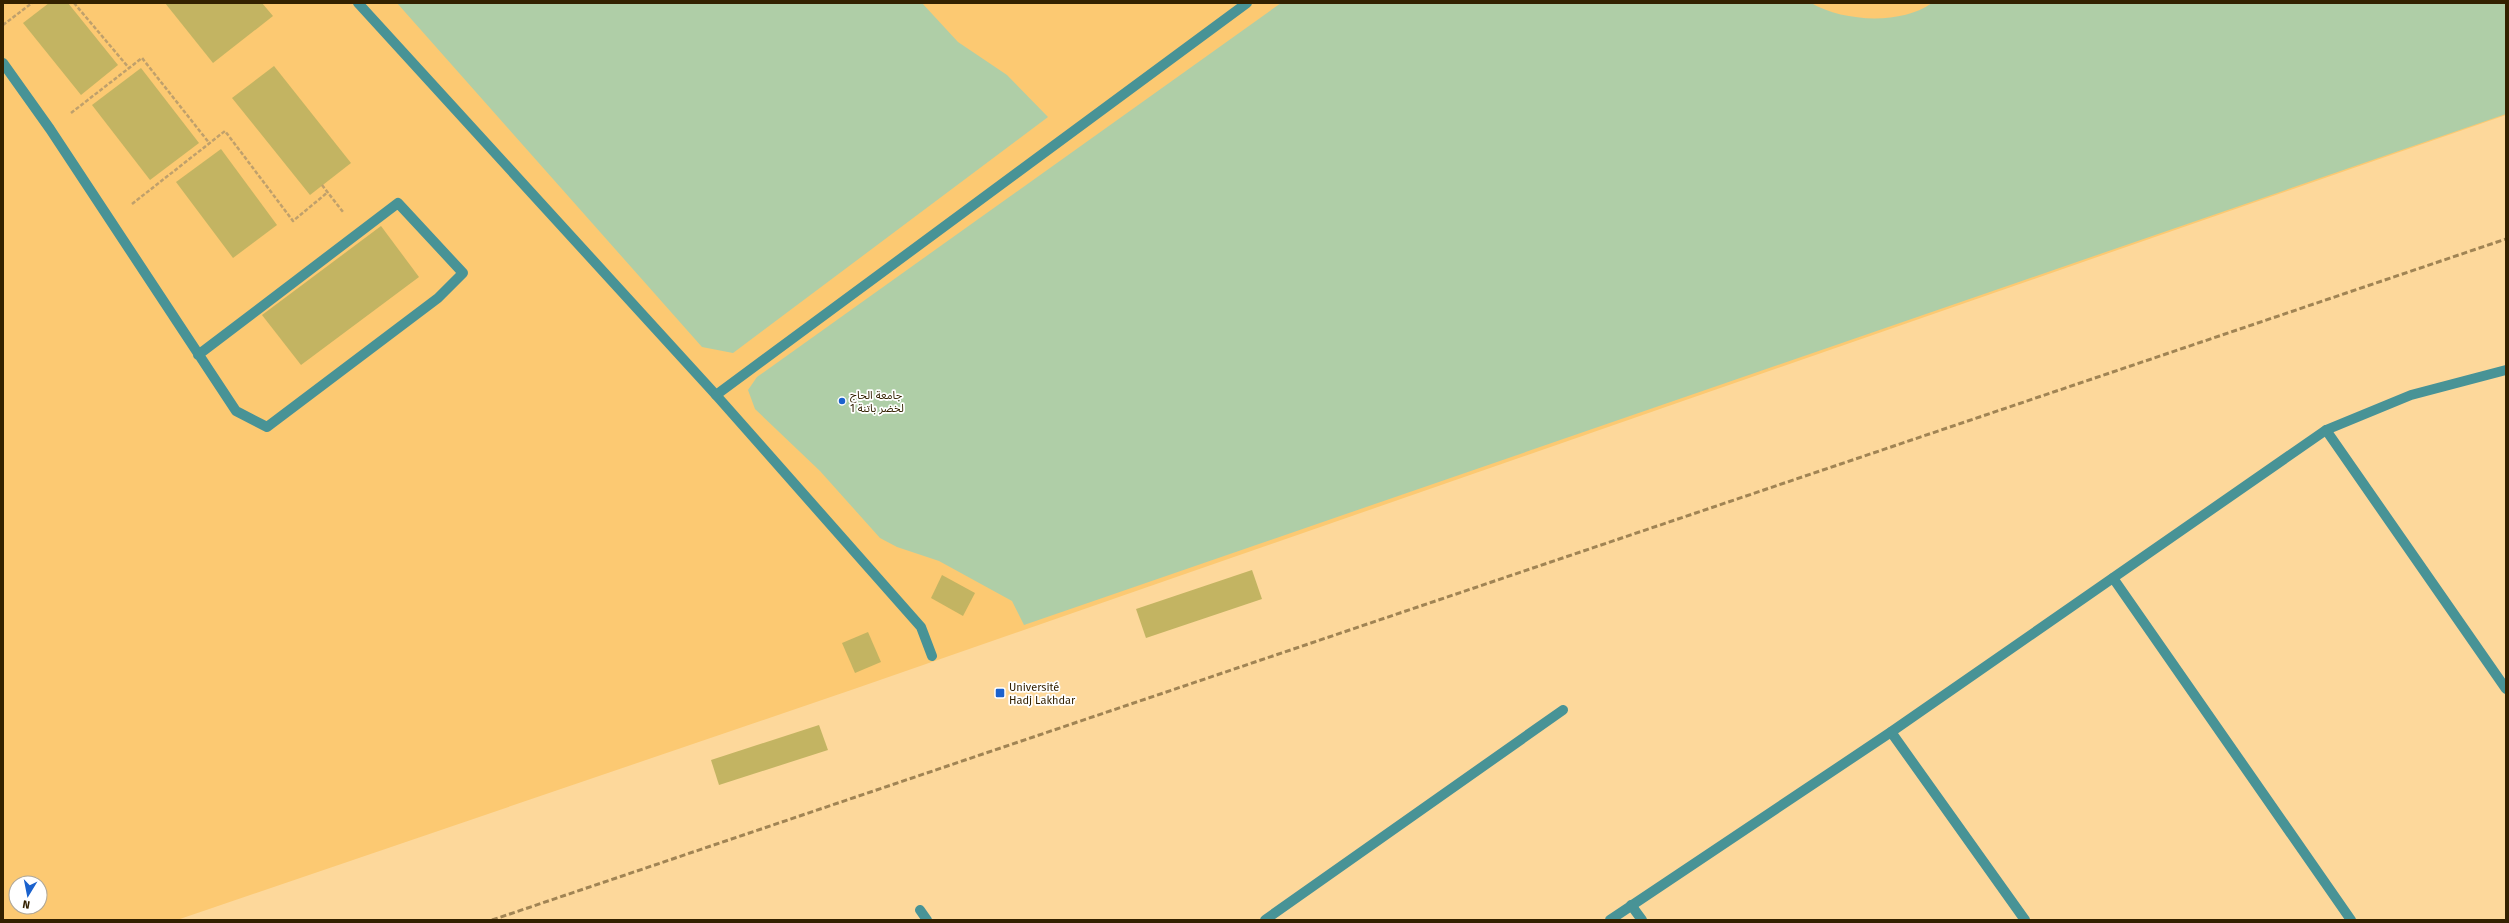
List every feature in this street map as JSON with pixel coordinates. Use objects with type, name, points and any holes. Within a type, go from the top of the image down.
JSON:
[{"type":"street","points":[[358,3],[716,395],[921,626],[932,656]]},
{"type":"street","points":[[716,395],[1247,3]]},
{"type":"street","points":[[3,63],[50,129],[111,220],[198,355],[236,411],[267,427],[438,298],[463,273],[398,203],[198,355]]},
{"type":"street","points":[[1610,920],[1890,732],[2326,430],[2412,395],[2506,370]]},
{"type":"street","points":[[2326,430],[2502,675],[2506,688]]},
{"type":"street","points":[[2113,578],[2351,920]]},
{"type":"street","points":[[1266,920],[1563,710]]},
{"type":"street","points":[[1890,732],[2025,920]]},
{"type":"street","points":[[1631,905],[1642,920]]},
{"type":"street","points":[[920,910],[927,920]]},
{"type":"path","points":[[3,25],[32,3]]},
{"type":"path","points":[[74,3],[130,68]]},
{"type":"path","points":[[50,129],[142,58],[210,144]]},
{"type":"path","points":[[111,220],[226,131],[293,221],[328,192]]},
{"type":"path","points":[[322,185],[359,234]]},
{"type":"shaded area","name":"جامعة الحاج لخضر باتنة 1","points":[[3,3],[2506,3],[2506,115],[857,688],[177,920],[3,920]]},
{"type":"green space","points":[[397,3],[922,3],[958,42],[1007,75],[1048,117],[733,353],[702,347]]},
{"type":"green space","points":[[1281,3],[1811,3],[1839,14],[1856,17],[1889,18],[1905,15],[1932,3],[2506,3],[2506,114],[1024,625],[1012,601],[939,561],[897,547],[880,538],[820,471],[755,409],[748,390],[757,377]]},
{"type":"building","points":[[49,3],[68,3],[118,65],[81,95],[23,23]]},
{"type":"building","points":[[165,3],[262,3],[273,16],[213,63]]},
{"type":"building","points":[[274,66],[351,163],[310,195],[232,98]]},
{"type":"building","points":[[141,68],[199,143],[150,180],[92,105]]},
{"type":"building","points":[[221,149],[277,225],[233,258],[176,182]]},
{"type":"building","points":[[381,226],[419,277],[301,365],[262,315]]},
{"type":"building","points":[[1252,570],[1262,599],[1146,638],[1136,609]]},
{"type":"building","points":[[942,575],[975,593],[963,616],[931,598]]},
{"type":"building","points":[[868,632],[881,662],[855,673],[842,643]]},
{"type":"building","points":[[819,725],[828,750],[719,785],[711,760]]},
{"type":"railway","points":[[492,920],[2506,239]]},
{"type":"place","name":"جامعة الحاج لخضر باتنة 1","points":[[842,401]]},
{"type":"place","name":"Université Hadj Lakhdar","points":[[1000,693]]}]
